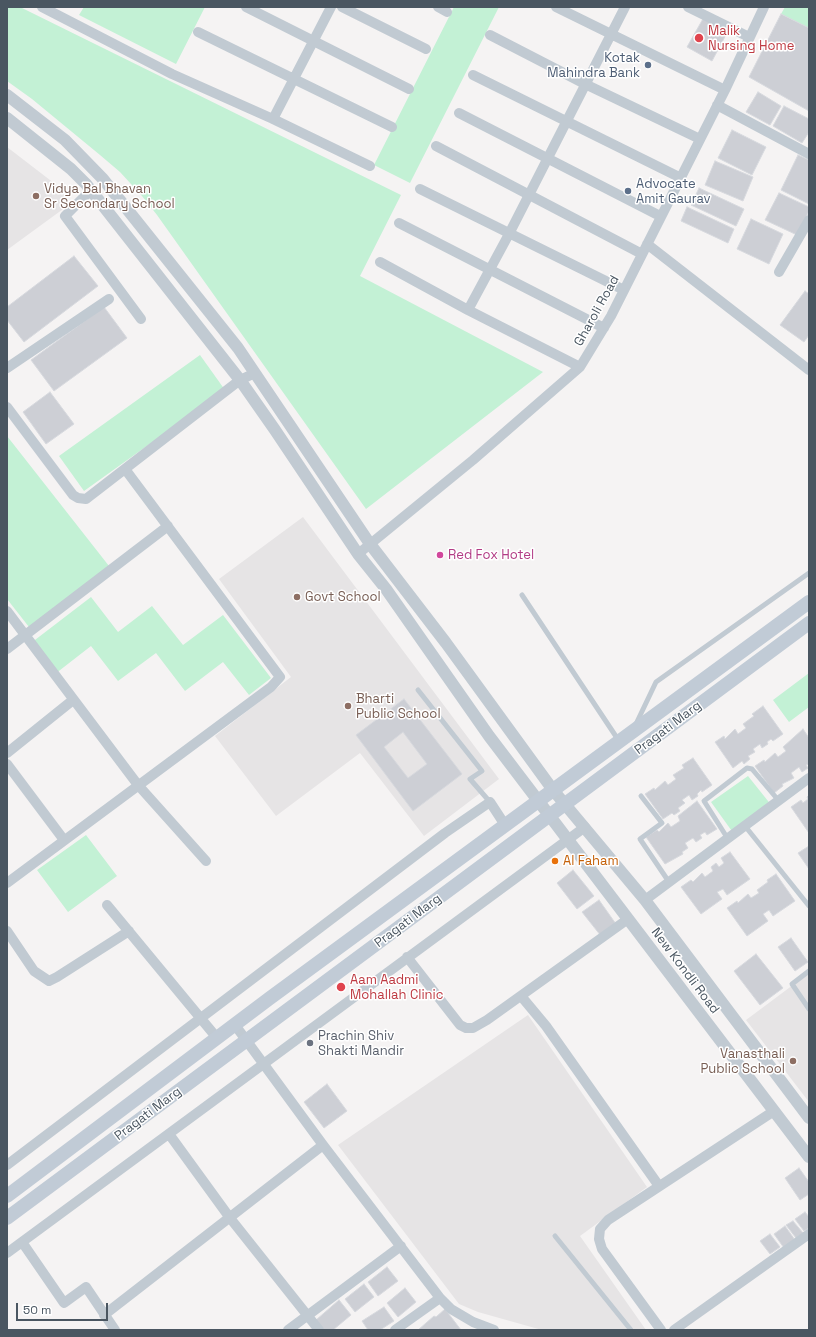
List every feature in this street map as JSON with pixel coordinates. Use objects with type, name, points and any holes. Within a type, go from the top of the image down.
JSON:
[{"type":"main road","name":"Pragati Marg","points":[[7,1196],[235,1024],[809,602]]},
{"type":"main road","name":"Pragati Marg","points":[[7,1218],[809,623]]},
{"type":"street","points":[[42,7],[172,74],[273,119],[370,166]]},
{"type":"street","points":[[246,7],[409,89]]},
{"type":"street","points":[[273,119],[331,7]]},
{"type":"street","points":[[342,7],[426,49]]},
{"type":"street","points":[[438,7],[447,12]]},
{"type":"street","points":[[556,7],[725,90]]},
{"type":"street","points":[[468,310],[509,234],[625,7]]},
{"type":"street","points":[[688,7],[749,37]]},
{"type":"street","name":"Gharoli Road","points":[[358,554],[473,460],[580,367],[604,328],[624,290],[679,177],[718,105],[764,7]]},
{"type":"street","points":[[198,32],[392,127]]},
{"type":"street","points":[[490,35],[585,84],[700,139]]},
{"type":"street","points":[[473,75],[679,177]]},
{"type":"street","name":"New Kondli Road","points":[[7,95],[65,140],[103,179],[255,373],[370,544],[446,643],[553,790],[644,900],[809,1118]]},
{"type":"street","points":[[718,105],[809,154]]},
{"type":"street","points":[[459,113],[548,157],[660,216]]},
{"type":"street","name":"New Kondli Road","points":[[7,118],[71,169],[91,190],[240,380],[358,554],[386,589],[489,736],[809,1156]]},
{"type":"street","points":[[436,146],[642,254]]},
{"type":"street","points":[[91,190],[65,216],[141,319]]},
{"type":"street","points":[[420,190],[624,290]]},
{"type":"street","points":[[779,272],[809,220]]},
{"type":"street","points":[[399,223],[604,328]]},
{"type":"street","points":[[647,244],[809,370]]},
{"type":"street","points":[[380,262],[468,310],[580,367]]},
{"type":"street","points":[[7,368],[109,299]]},
{"type":"street","points":[[7,407],[73,495],[78,498],[86,499],[240,380],[255,373]]},
{"type":"street","points":[[7,883],[271,686],[280,677],[125,469]]},
{"type":"street","points":[[7,649],[168,526]]},
{"type":"street","points":[[7,611],[138,785],[206,861]]},
{"type":"street","points":[[7,753],[73,700]]},
{"type":"street","points":[[7,764],[64,840]]},
{"type":"street","points":[[644,900],[809,778]]},
{"type":"street","points":[[7,1165],[445,833],[490,802],[506,825]]},
{"type":"street","points":[[7,1253],[568,838],[585,827]]},
{"type":"street","points":[[107,905],[217,1038]]},
{"type":"street","points":[[407,957],[452,1017],[460,1025],[466,1028],[479,1025],[628,919]]},
{"type":"street","points":[[7,931],[34,970],[49,981],[129,931]]},
{"type":"street","points":[[521,996],[546,1026],[659,1186]]},
{"type":"street","points":[[235,1024],[323,1145],[440,1298],[451,1309],[473,1322],[494,1330]]},
{"type":"street","points":[[661,1330],[602,1249],[599,1239],[600,1229],[608,1220],[774,1111]]},
{"type":"street","points":[[168,1134],[230,1218],[319,1330]]},
{"type":"street","points":[[104,1315],[323,1145]]},
{"type":"street","points":[[674,1330],[809,1234]]},
{"type":"street","points":[[22,1242],[64,1303],[86,1287],[115,1330]]},
{"type":"street","points":[[288,1330],[401,1246]]},
{"type":"street","points":[[394,1330],[440,1298]]},
{"type":"lane","points":[[632,732],[656,682],[809,573]]},
{"type":"lane","points":[[522,595],[619,742]]},
{"type":"lane","points":[[418,690],[482,771],[470,779],[490,802]]},
{"type":"lane","points":[[728,838],[704,801],[747,768],[752,769],[779,801]]},
{"type":"lane","points":[[641,796],[662,823],[640,839],[668,882]]},
{"type":"lane","points":[[745,826],[808,903]]},
{"type":"lane","points":[[809,970],[792,984],[809,1009]]},
{"type":"lane","points":[[556,1236],[631,1330]]},
{"type":"shaded area","name":"Vidya Bal Bhavan Sr Secondary School","points":[[7,147],[59,187],[70,204],[7,250]]},
{"type":"shaded area","name":"Bharti Public School","points":[[303,517],[499,779],[424,836],[360,753],[276,816],[215,736],[291,677],[219,579]]},
{"type":"shaded area","name":"Vanasthali Public School","points":[[809,973],[809,1102],[746,1020]]},
{"type":"shaded area","points":[[528,1015],[647,1187],[580,1236],[646,1330],[542,1330],[478,1312],[459,1304],[338,1145]]},
{"type":"green space","points":[[7,7],[20,7],[401,195],[360,276],[543,372],[366,509],[142,196],[120,172],[32,99],[7,81]]},
{"type":"green space","points":[[84,7],[205,7],[176,64],[79,15]]},
{"type":"green space","points":[[454,7],[499,7],[410,183],[374,165]]},
{"type":"green space","points":[[785,7],[809,7],[809,28],[781,14]]},
{"type":"green space","points":[[200,355],[225,390],[84,491],[59,456]]},
{"type":"green space","points":[[7,436],[109,566],[29,627],[7,599]]},
{"type":"green space","points":[[91,597],[118,632],[152,606],[183,645],[223,615],[271,678],[249,695],[223,662],[185,691],[156,653],[118,681],[91,646],[55,674],[31,643]]},
{"type":"green space","points":[[809,673],[809,707],[789,722],[773,700]]},
{"type":"green space","points":[[748,776],[772,806],[734,834],[711,802]]},
{"type":"green space","points":[[86,835],[117,876],[68,912],[37,870]]},
{"type":"building","points":[[781,14],[809,28],[809,111],[749,77]]},
{"type":"building","points":[[704,17],[728,31],[712,61],[687,47]]},
{"type":"building","points":[[758,92],[781,106],[770,125],[746,112]]},
{"type":"building","points":[[784,106],[809,119],[809,132],[802,143],[773,126]]},
{"type":"building","points":[[732,130],[766,147],[752,175],[718,158]]},
{"type":"building","points":[[798,155],[809,160],[809,204],[781,190]]},
{"type":"building","points":[[715,161],[753,177],[743,201],[705,185]]},
{"type":"building","points":[[699,188],[744,209],[736,226],[691,205]]},
{"type":"building","points":[[779,193],[809,207],[809,211],[797,235],[765,220]]},
{"type":"building","points":[[687,207],[734,229],[728,243],[681,221]]},
{"type":"building","points":[[751,219],[783,234],[769,264],[737,249]]},
{"type":"building","points":[[74,256],[98,286],[24,342],[7,320],[7,307]]},
{"type":"building","points":[[805,291],[809,294],[809,335],[804,342],[780,325]]},
{"type":"building","points":[[104,307],[127,338],[54,391],[31,360]]},
{"type":"building","points":[[50,392],[74,424],[46,444],[23,412]]},
{"type":"building","points":[[404,699],[462,774],[413,811],[356,735]],"holes":[[[403,732],[427,764],[408,778],[384,747]]]},
{"type":"building","points":[[763,706],[783,734],[773,741],[771,739],[767,742],[768,744],[762,748],[760,744],[753,749],[755,752],[748,756],[750,759],[744,764],[742,761],[733,768],[715,742],[724,736],[725,739],[735,729],[738,734],[746,728],[743,724],[754,716],[752,714]]},
{"type":"building","points":[[803,729],[809,738],[809,764],[806,765],[808,768],[802,772],[799,767],[791,773],[794,778],[782,784],[783,786],[774,793],[755,766],[764,760],[765,762],[775,753],[778,757],[786,751],[783,747]]},
{"type":"building","points":[[693,758],[712,785],[702,792],[701,790],[697,794],[698,796],[692,800],[689,795],[682,800],[685,803],[678,808],[680,811],[674,815],[672,813],[663,819],[645,794],[654,788],[655,790],[665,781],[668,785],[676,779],[673,775],[684,768],[682,765]]},
{"type":"building","points":[[809,795],[809,833],[791,807],[801,800],[803,803],[808,799],[807,797]]},
{"type":"building","points":[[697,801],[717,829],[707,835],[705,832],[700,835],[702,838],[696,842],[693,838],[685,843],[688,848],[682,852],[683,854],[665,864],[646,837],[657,830],[659,832],[668,823],[671,827],[680,821],[678,816]]},
{"type":"building","points":[[809,846],[809,869],[798,853]]},
{"type":"building","points":[[730,852],[750,879],[727,895],[723,889],[717,892],[722,899],[701,914],[681,887],[691,880],[693,882],[702,873],[705,877],[713,871],[711,867],[716,863],[719,867],[724,863],[721,858]]},
{"type":"building","points":[[573,870],[594,896],[577,909],[557,883]]},
{"type":"building","points":[[776,874],[795,901],[773,916],[769,910],[763,914],[768,921],[747,936],[727,908],[737,901],[738,903],[748,894],[751,898],[759,893],[757,890],[768,882],[767,880]]},
{"type":"building","points":[[599,900],[616,924],[601,936],[582,912]]},
{"type":"building","points":[[791,938],[808,962],[795,971],[778,947]]},
{"type":"building","points":[[756,954],[783,988],[760,1005],[734,971]]},
{"type":"building","points":[[327,1084],[347,1111],[324,1128],[304,1102]]},
{"type":"building","points":[[799,1168],[809,1182],[809,1194],[800,1200],[785,1178]]},
{"type":"building","points":[[805,1212],[809,1217],[809,1228],[804,1231],[795,1219]]},
{"type":"building","points":[[793,1221],[803,1233],[796,1238],[786,1225]]},
{"type":"building","points":[[785,1226],[795,1240],[784,1248],[774,1234]]},
{"type":"building","points":[[770,1234],[780,1247],[770,1254],[760,1241]]},
{"type":"building","points":[[387,1267],[398,1281],[378,1296],[368,1282]]},
{"type":"building","points":[[364,1284],[374,1297],[355,1312],[345,1299]]},
{"type":"building","points":[[405,1288],[416,1302],[398,1317],[387,1303]]},
{"type":"building","points":[[339,1300],[351,1315],[333,1330],[324,1330],[316,1320]]},
{"type":"building","points":[[384,1307],[394,1321],[380,1330],[368,1330],[362,1321]]},
{"type":"building","points":[[445,1309],[461,1330],[418,1330],[434,1316],[436,1317]]},
{"type":"place","name":"Malik Nursing Home","points":[[699,38]]},
{"type":"place","name":"Kotak Mahindra Bank","points":[[648,65]]},
{"type":"place","name":"Advocate Amit Gaurav","points":[[628,191]]},
{"type":"place","name":"Vidya Bal Bhavan Sr Secondary School","points":[[36,196]]},
{"type":"place","name":"Red Fox Hotel","points":[[440,555]]},
{"type":"place","name":"Govt School","points":[[297,597]]},
{"type":"place","name":"Bharti Public School","points":[[348,706]]},
{"type":"place","name":"Al Faham","points":[[555,861]]},
{"type":"place","name":"Aam Aadmi Mohallah Clinic","points":[[341,987]]},
{"type":"place","name":"Prachin Shiv Shakti Mandir","points":[[310,1043]]},
{"type":"place","name":"Vanasthali Public School","points":[[793,1061]]}]
